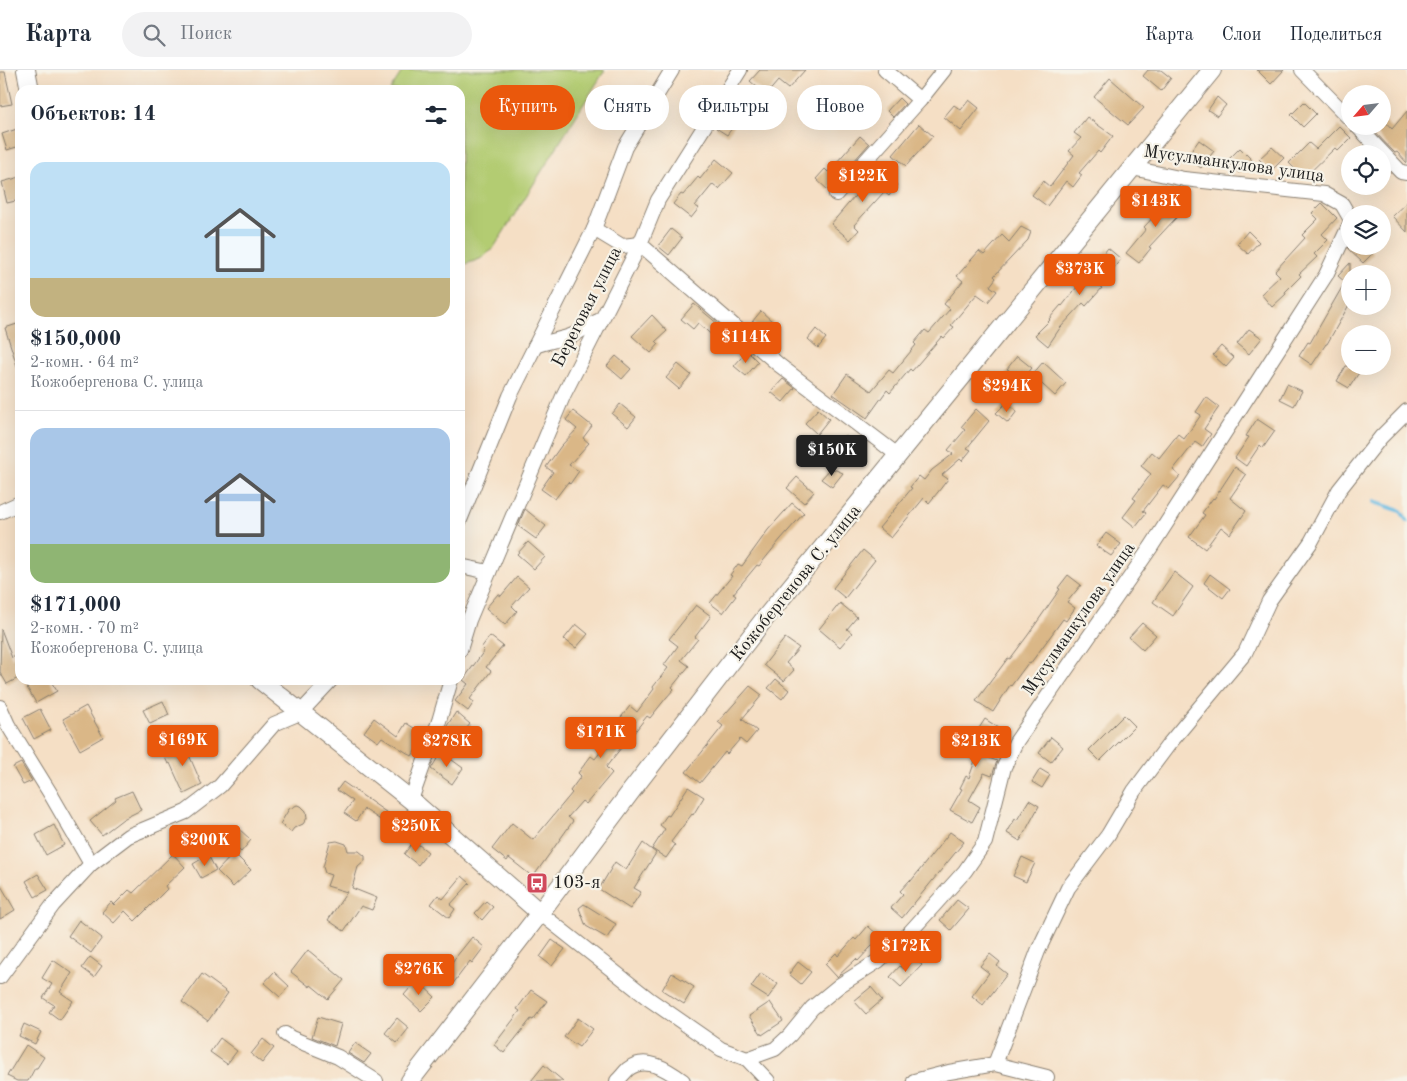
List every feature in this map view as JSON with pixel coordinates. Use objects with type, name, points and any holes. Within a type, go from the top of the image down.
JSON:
[{"type":"main road","points":[[26,70],[29,85]]},
{"type":"main road","name":"Кожобергенова С. улица","points":[[410,1081],[756,630],[1212,70]]},
{"type":"main road","points":[[266,685],[411,800],[540,913]]},
{"type":"street","name":"Береговая улица","points":[[465,508],[510,396],[594,229],[625,147],[672,70]]},
{"type":"street","name":"Береговая улица","points":[[465,633],[488,572],[564,394],[640,244],[658,200],[740,70]]},
{"type":"street","points":[[885,70],[920,100]]},
{"type":"street","points":[[836,194],[920,100],[944,70]]},
{"type":"street","points":[[1302,70],[1341,109]]},
{"type":"street","points":[[1366,135],[1401,172],[1407,174]]},
{"type":"street","name":"Мусулманкулова улица","points":[[1132,168],[1184,179],[1324,194],[1343,205]]},
{"type":"street","points":[[594,229],[622,246],[640,244],[779,365],[899,456]]},
{"type":"street","name":"Мусулманкулова улица","points":[[746,1059],[775,1049],[790,1035],[812,1008],[840,985],[878,961],[910,932],[965,870],[985,842],[1004,767],[1016,742],[1157,539],[1326,275],[1341,243]]},
{"type":"street","points":[[535,346],[572,335],[602,320]]},
{"type":"street","points":[[995,1064],[1038,951],[1068,888],[1108,835],[1140,784],[1169,744],[1245,653],[1269,601],[1311,542],[1339,490],[1381,437],[1407,411]]},
{"type":"street","points":[[0,512],[15,504]]},
{"type":"street","points":[[465,567],[488,572]]},
{"type":"street","points":[[0,977],[53,905],[91,864],[128,836],[186,812],[220,786],[274,724],[300,713],[326,685]]},
{"type":"street","points":[[411,800],[450,685]]},
{"type":"street","points":[[0,707],[8,725],[91,864]]},
{"type":"street","points":[[540,913],[649,999],[721,1049],[746,1059],[768,1081]]},
{"type":"street","points":[[285,1034],[338,1057],[376,1081]]},
{"type":"street","points":[[617,1081],[630,1068],[641,1063],[655,1065],[683,1081]]},
{"type":"street","points":[[914,1081],[949,1072],[995,1064],[1047,1078]]},
{"type":"green space","points":[[403,70],[605,70],[596,85],[585,85],[585,102],[575,118],[575,85],[480,85],[480,130],[567,130],[493,249],[480,259],[465,264],[465,85],[393,85]]},
{"type":"building","points":[[760,70],[805,70],[788,89],[787,85],[783,85],[778,81],[775,85],[755,85],[750,81]]},
{"type":"building","points":[[1148,70],[1161,70],[1171,78],[1161,91],[1143,76]]},
{"type":"building","points":[[1257,70],[1284,70],[1271,84]]},
{"type":"building","points":[[0,72],[5,72],[12,104],[0,106]]},
{"type":"building","points":[[1110,78],[1144,108],[1128,125],[1094,97]]},
{"type":"building","points":[[1217,97],[1226,105],[1217,116],[1208,110]]},
{"type":"building","points":[[899,98],[905,104],[893,117],[887,111]]},
{"type":"building","points":[[969,100],[979,108],[961,131],[944,117],[954,105],[961,110]]},
{"type":"building","points":[[1304,102],[1316,114],[1303,127],[1291,115]]},
{"type":"building","points":[[1407,111],[1407,163],[1397,152],[1395,153],[1391,149],[1391,145],[1387,145],[1378,135],[1391,135],[1392,129]]},
{"type":"building","points":[[1087,117],[1113,136],[1100,153],[1098,151],[1079,173],[1082,175],[1073,187],[1066,181],[1047,206],[1032,195],[1043,181],[1050,187],[1074,155],[1069,151],[1081,138],[1074,133]]},
{"type":"building","points":[[919,124],[933,136],[906,166],[893,155]]},
{"type":"building","points":[[1339,126],[1341,128],[1341,135],[1348,135],[1351,138],[1344,145],[1341,145],[1338,151],[1335,148],[1304,178],[1289,163],[1309,143],[1316,149]]},
{"type":"building","points":[[15,130],[15,148],[7,150],[2,134]]},
{"type":"building","points":[[719,130],[731,130],[727,135]]},
{"type":"building","points":[[860,136],[869,144],[828,190],[816,179],[825,169],[828,172]]},
{"type":"building","points":[[1199,140],[1214,151],[1201,168],[1187,157]]},
{"type":"building","points":[[1272,147],[1284,158],[1271,171],[1259,159]]},
{"type":"building","points":[[1240,148],[1252,160],[1239,173],[1227,161]]},
{"type":"building","points":[[716,159],[733,173],[719,189],[713,184],[695,206],[699,208],[691,218],[673,204],[698,177],[700,179]]},
{"type":"building","points":[[878,170],[897,185],[889,196],[884,192],[854,225],[859,230],[850,240],[831,224],[860,190],[855,186],[864,176],[870,181]]},
{"type":"building","points":[[15,178],[15,201],[7,203],[2,182]]},
{"type":"building","points":[[1175,194],[1187,206],[1149,247],[1151,248],[1139,263],[1126,253],[1146,229],[1144,227]]},
{"type":"building","points":[[1407,202],[1407,232],[1392,216]]},
{"type":"building","points":[[1322,203],[1337,218],[1322,234],[1328,240],[1314,254],[1317,257],[1299,274],[1301,276],[1272,307],[1261,294],[1280,276],[1275,271],[1305,238],[1302,235],[1318,219],[1312,213]]},
{"type":"building","points":[[1021,227],[1031,232],[1028,240],[994,276],[996,278],[990,286],[997,291],[988,302],[977,294],[951,325],[954,327],[944,338],[942,336],[912,371],[910,369],[890,393],[887,390],[867,418],[833,394],[847,374],[871,391],[889,370],[893,373],[916,345],[914,343],[925,330],[929,333],[950,309],[944,304],[963,281],[957,276],[979,251],[984,255],[1002,235],[1009,242]]},
{"type":"building","points":[[671,229],[682,238],[669,255],[658,246]]},
{"type":"building","points":[[1248,231],[1259,242],[1248,254],[1237,244]]},
{"type":"building","points":[[1108,248],[1121,259],[1099,286],[1102,288],[1086,306],[1083,303],[1060,328],[1048,346],[1035,335],[1062,306]]},
{"type":"building","points":[[1354,255],[1371,255],[1363,263]]},
{"type":"building","points":[[1341,289],[1341,315],[1343,315],[1327,344],[1312,365],[1299,356],[1308,342],[1310,343]]},
{"type":"building","points":[[694,304],[731,335],[723,345],[698,323],[693,329],[681,319]]},
{"type":"building","points":[[761,311],[773,322],[764,332],[752,322]]},
{"type":"building","points":[[652,315],[667,331],[656,341],[659,344],[651,353],[632,336]]},
{"type":"building","points":[[15,325],[15,360],[5,328]]},
{"type":"building","points":[[816,329],[826,338],[818,348],[808,339]]},
{"type":"building","points":[[1249,329],[1262,338],[1249,354],[1237,344]]},
{"type":"building","points":[[1221,346],[1234,358],[1226,367],[1213,355]]},
{"type":"building","points":[[747,351],[758,362],[746,376],[734,366]]},
{"type":"building","points":[[616,356],[631,369],[622,379],[607,366]]},
{"type":"building","points":[[1017,356],[1032,368],[1007,398],[995,388]]},
{"type":"building","points":[[1043,362],[1066,383],[1055,396],[1032,375]]},
{"type":"building","points":[[678,364],[691,375],[679,389],[666,378]]},
{"type":"building","points":[[1341,374],[1357,375],[1349,388],[1337,381]]},
{"type":"building","points":[[783,379],[795,388],[783,402],[771,392]]},
{"type":"building","points":[[1287,384],[1302,391],[1294,406],[1280,399]]},
{"type":"building","points":[[1206,397],[1219,407],[1204,429],[1211,434],[1202,447],[1195,442],[1173,470],[1180,476],[1169,489],[1163,485],[1143,511],[1146,513],[1135,527],[1123,517],[1136,500],[1133,498],[1151,474],[1141,466],[1152,452],[1159,458],[1178,434],[1184,439],[1201,415],[1196,412]]},
{"type":"building","points":[[1006,403],[1017,411],[1008,423],[996,413]]},
{"type":"building","points":[[620,404],[636,417],[628,427],[612,414]]},
{"type":"building","points":[[818,409],[829,419],[817,434],[805,423]]},
{"type":"building","points":[[976,409],[989,421],[967,448],[971,450],[962,461],[960,459],[942,475],[948,479],[938,492],[929,503],[924,498],[891,538],[879,528],[912,488],[910,487],[919,476],[924,480],[932,470],[953,454],[948,450],[965,430],[961,427]]},
{"type":"building","points":[[573,411],[592,426],[583,438],[589,443],[569,465],[579,471],[570,484],[568,482],[555,499],[541,489],[553,472],[546,467],[561,446],[577,429],[566,420]]},
{"type":"building","points":[[1257,419],[1275,431],[1263,448],[1260,445],[1246,466],[1235,458],[1249,437],[1246,436]]},
{"type":"building","points":[[845,435],[858,447],[846,461],[833,449]]},
{"type":"building","points":[[1235,467],[1246,475],[1230,498],[1246,511],[1230,534],[1221,527],[1205,549],[1189,537],[1205,515],[1202,513],[1214,499]]},
{"type":"building","points":[[831,468],[843,473],[832,487],[821,479]]},
{"type":"building","points":[[797,477],[814,492],[804,503],[787,488]]},
{"type":"building","points":[[792,503],[804,513],[733,594],[736,596],[723,613],[710,603],[732,576],[730,575],[738,564],[742,566],[768,530]]},
{"type":"building","points":[[525,509],[546,526],[536,539],[518,526]]},
{"type":"building","points":[[1106,533],[1121,544],[1111,556],[1096,546]]},
{"type":"building","points":[[528,542],[545,557],[534,569],[517,554]]},
{"type":"building","points":[[863,550],[875,560],[845,598],[833,588]]},
{"type":"building","points":[[1174,572],[1193,587],[1173,616],[1153,602]]},
{"type":"building","points":[[1210,574],[1230,589],[1223,598],[1204,583]]},
{"type":"building","points":[[1068,575],[1081,585],[1067,602],[1075,608],[1066,621],[1063,619],[1030,664],[1028,663],[1010,685],[993,712],[976,701],[1028,635]]},
{"type":"building","points":[[517,577],[529,587],[512,606],[517,611],[505,625],[486,608],[498,594],[501,596]]},
{"type":"building","points":[[840,603],[857,617],[847,629],[852,633],[840,647],[819,629]]},
{"type":"building","points":[[696,605],[711,616],[695,637],[698,639],[681,660],[689,666],[672,687],[674,689],[650,718],[647,716],[630,738],[633,741],[621,748],[606,767],[612,773],[586,804],[582,801],[568,817],[573,821],[533,877],[509,858],[507,861],[492,849],[512,823],[533,840],[572,793],[570,791],[581,776],[578,773],[591,756],[595,759],[610,740],[626,727],[618,721],[630,706],[637,712],[654,689],[653,687],[668,668],[664,665],[678,646],[669,639]]},
{"type":"building","points":[[1142,623],[1156,635],[1143,650],[1129,637]]},
{"type":"building","points":[[576,624],[588,634],[576,648],[564,639]]},
{"type":"building","points":[[1,629],[12,658],[15,656],[15,680],[7,684],[0,672]]},
{"type":"building","points":[[490,636],[503,646],[486,667],[491,671],[470,699],[474,702],[468,711],[455,701],[468,684],[465,682],[465,677],[484,651],[481,648]]},
{"type":"building","points":[[785,638],[799,648],[786,663],[794,670],[784,681],[764,665]]},
{"type":"building","points":[[776,679],[789,690],[782,699],[768,688]]},
{"type":"building","points":[[26,685],[53,685],[57,691],[36,703]]},
{"type":"building","points":[[750,686],[762,695],[742,719],[757,731],[746,744],[740,739],[727,754],[725,752],[700,783],[686,772],[723,726],[718,722]]},
{"type":"building","points":[[163,701],[169,715],[150,724],[143,710]]},
{"type":"building","points":[[86,706],[103,737],[80,750],[63,719]]},
{"type":"building","points":[[40,709],[51,730],[34,739],[23,718]]},
{"type":"building","points":[[456,712],[470,724],[460,737],[447,726]]},
{"type":"building","points":[[1124,715],[1135,726],[1100,761],[1089,750]]},
{"type":"building","points":[[374,718],[398,736],[406,723],[425,735],[412,756],[382,737],[378,742],[364,732]]},
{"type":"building","points":[[985,719],[1002,730],[986,757],[997,761],[992,776],[984,773],[969,800],[980,807],[972,822],[950,810],[962,789],[960,788],[966,776],[969,778],[978,752],[959,740],[965,730],[974,736]]},
{"type":"building","points":[[1051,737],[1063,747],[1051,762],[1039,753]]},
{"type":"building","points":[[183,741],[202,785],[184,794],[170,763],[168,764],[162,751]]},
{"type":"building","points":[[441,752],[463,768],[452,784],[431,769]]},
{"type":"building","points":[[21,763],[32,781],[23,785],[13,767]]},
{"type":"building","points":[[1040,769],[1050,775],[1042,788],[1032,782]]},
{"type":"building","points":[[343,782],[393,817],[388,825],[364,809],[356,821],[344,813],[353,801],[337,790]]},
{"type":"building","points":[[688,787],[704,797],[693,815],[671,842],[675,845],[666,858],[652,849],[665,829],[660,825],[667,815],[669,816]]},
{"type":"building","points":[[132,791],[141,810],[123,819],[102,835],[90,821],[116,800],[115,798]]},
{"type":"building","points":[[1029,800],[1039,806],[1020,841],[1007,833]]},
{"type":"building","points":[[297,805],[306,811],[307,818],[303,824],[294,828],[291,832],[280,824],[289,809]]},
{"type":"building","points":[[54,825],[64,845],[46,855],[36,835]]},
{"type":"building","points":[[238,828],[251,840],[241,852],[227,840]]},
{"type":"building","points":[[950,832],[964,842],[902,918],[891,908],[903,894],[900,891],[911,881]]},
{"type":"building","points":[[337,841],[346,844],[348,851],[359,851],[365,856],[365,861],[358,867],[352,888],[377,898],[372,910],[361,906],[344,931],[328,920],[347,892],[327,886],[331,875],[325,873],[323,867],[330,842]]},
{"type":"building","points":[[414,841],[428,852],[418,865],[404,854]]},
{"type":"building","points":[[643,843],[656,853],[634,888],[641,892],[630,909],[599,889],[615,862],[626,870]]},
{"type":"building","points":[[234,853],[251,870],[233,887],[217,871]]},
{"type":"building","points":[[173,854],[185,867],[165,886],[167,889],[135,921],[125,911],[114,923],[102,912],[111,902],[114,905],[129,890],[133,893]]},
{"type":"building","points":[[208,855],[216,870],[201,878],[193,864]]},
{"type":"building","points":[[1022,857],[1035,863],[1026,882],[1013,876]]},
{"type":"building","points":[[38,874],[48,890],[35,897],[26,881]]},
{"type":"building","points":[[462,876],[470,883],[450,905],[455,909],[449,918],[431,904],[438,895],[443,899]]},
{"type":"building","points":[[0,884],[15,910],[0,919]]},
{"type":"building","points":[[957,900],[969,909],[951,930],[940,920]]},
{"type":"building","points":[[486,901],[493,907],[482,920],[475,913]]},
{"type":"building","points":[[584,904],[616,924],[607,938],[586,926],[579,908]]},
{"type":"building","points":[[79,920],[102,938],[91,953],[68,936]]},
{"type":"building","points":[[868,926],[880,937],[858,961],[856,959],[837,977],[825,964],[836,953],[838,956]]},
{"type":"building","points":[[472,937],[484,947],[472,963],[470,961],[452,985],[435,972],[446,958],[452,962]]},
{"type":"building","points":[[552,940],[565,949],[552,966],[540,957]]},
{"type":"building","points":[[308,950],[344,980],[328,999],[291,972]]},
{"type":"building","points":[[990,954],[1000,962],[997,966],[1007,974],[983,1005],[972,996],[989,973],[980,966]]},
{"type":"building","points":[[90,957],[102,966],[94,977],[82,968]]},
{"type":"building","points":[[914,958],[922,965],[901,987],[890,977],[900,966],[904,969]]},
{"type":"building","points":[[53,960],[72,973],[60,992],[73,1001],[60,1020],[49,1012],[54,1005],[43,998],[52,984],[42,978]]},
{"type":"building","points":[[798,962],[811,972],[801,984],[789,974]]},
{"type":"building","points":[[274,972],[289,986],[280,997],[264,983]]},
{"type":"building","points":[[672,973],[694,987],[684,1004],[662,990]]},
{"type":"building","points":[[761,973],[778,984],[768,998],[751,987]]},
{"type":"building","points":[[202,974],[228,993],[208,1021],[182,1002]]},
{"type":"building","points":[[417,980],[435,997],[421,1011],[404,995]]},
{"type":"building","points":[[871,987],[882,1000],[866,1014],[854,1001]]},
{"type":"building","points":[[531,990],[547,1001],[504,1053],[494,1045],[520,1011],[517,1009]]},
{"type":"building","points":[[770,1002],[783,1021],[762,1035],[749,1016]]},
{"type":"building","points":[[318,1017],[341,1024],[335,1046],[312,1037]]},
{"type":"building","points":[[397,1018],[409,1028],[397,1043],[385,1033]]},
{"type":"building","points":[[578,1018],[593,1029],[579,1047],[564,1037]]},
{"type":"building","points":[[24,1024],[41,1032],[35,1044],[19,1036]]},
{"type":"building","points":[[220,1038],[237,1051],[227,1064],[210,1052]]},
{"type":"building","points":[[263,1039],[274,1048],[262,1063],[251,1054]]},
{"type":"building","points":[[355,1043],[371,1054],[364,1063],[348,1053]]},
{"type":"building","points":[[26,1045],[44,1057],[28,1081],[17,1081],[7,1076]]},
{"type":"building","points":[[544,1065],[563,1081],[531,1081]]},
{"type":"waterway","points":[[1374,502],[1401,511],[1407,521]]},
{"type":"place","name":"103-я","points":[[537,883]]}]
